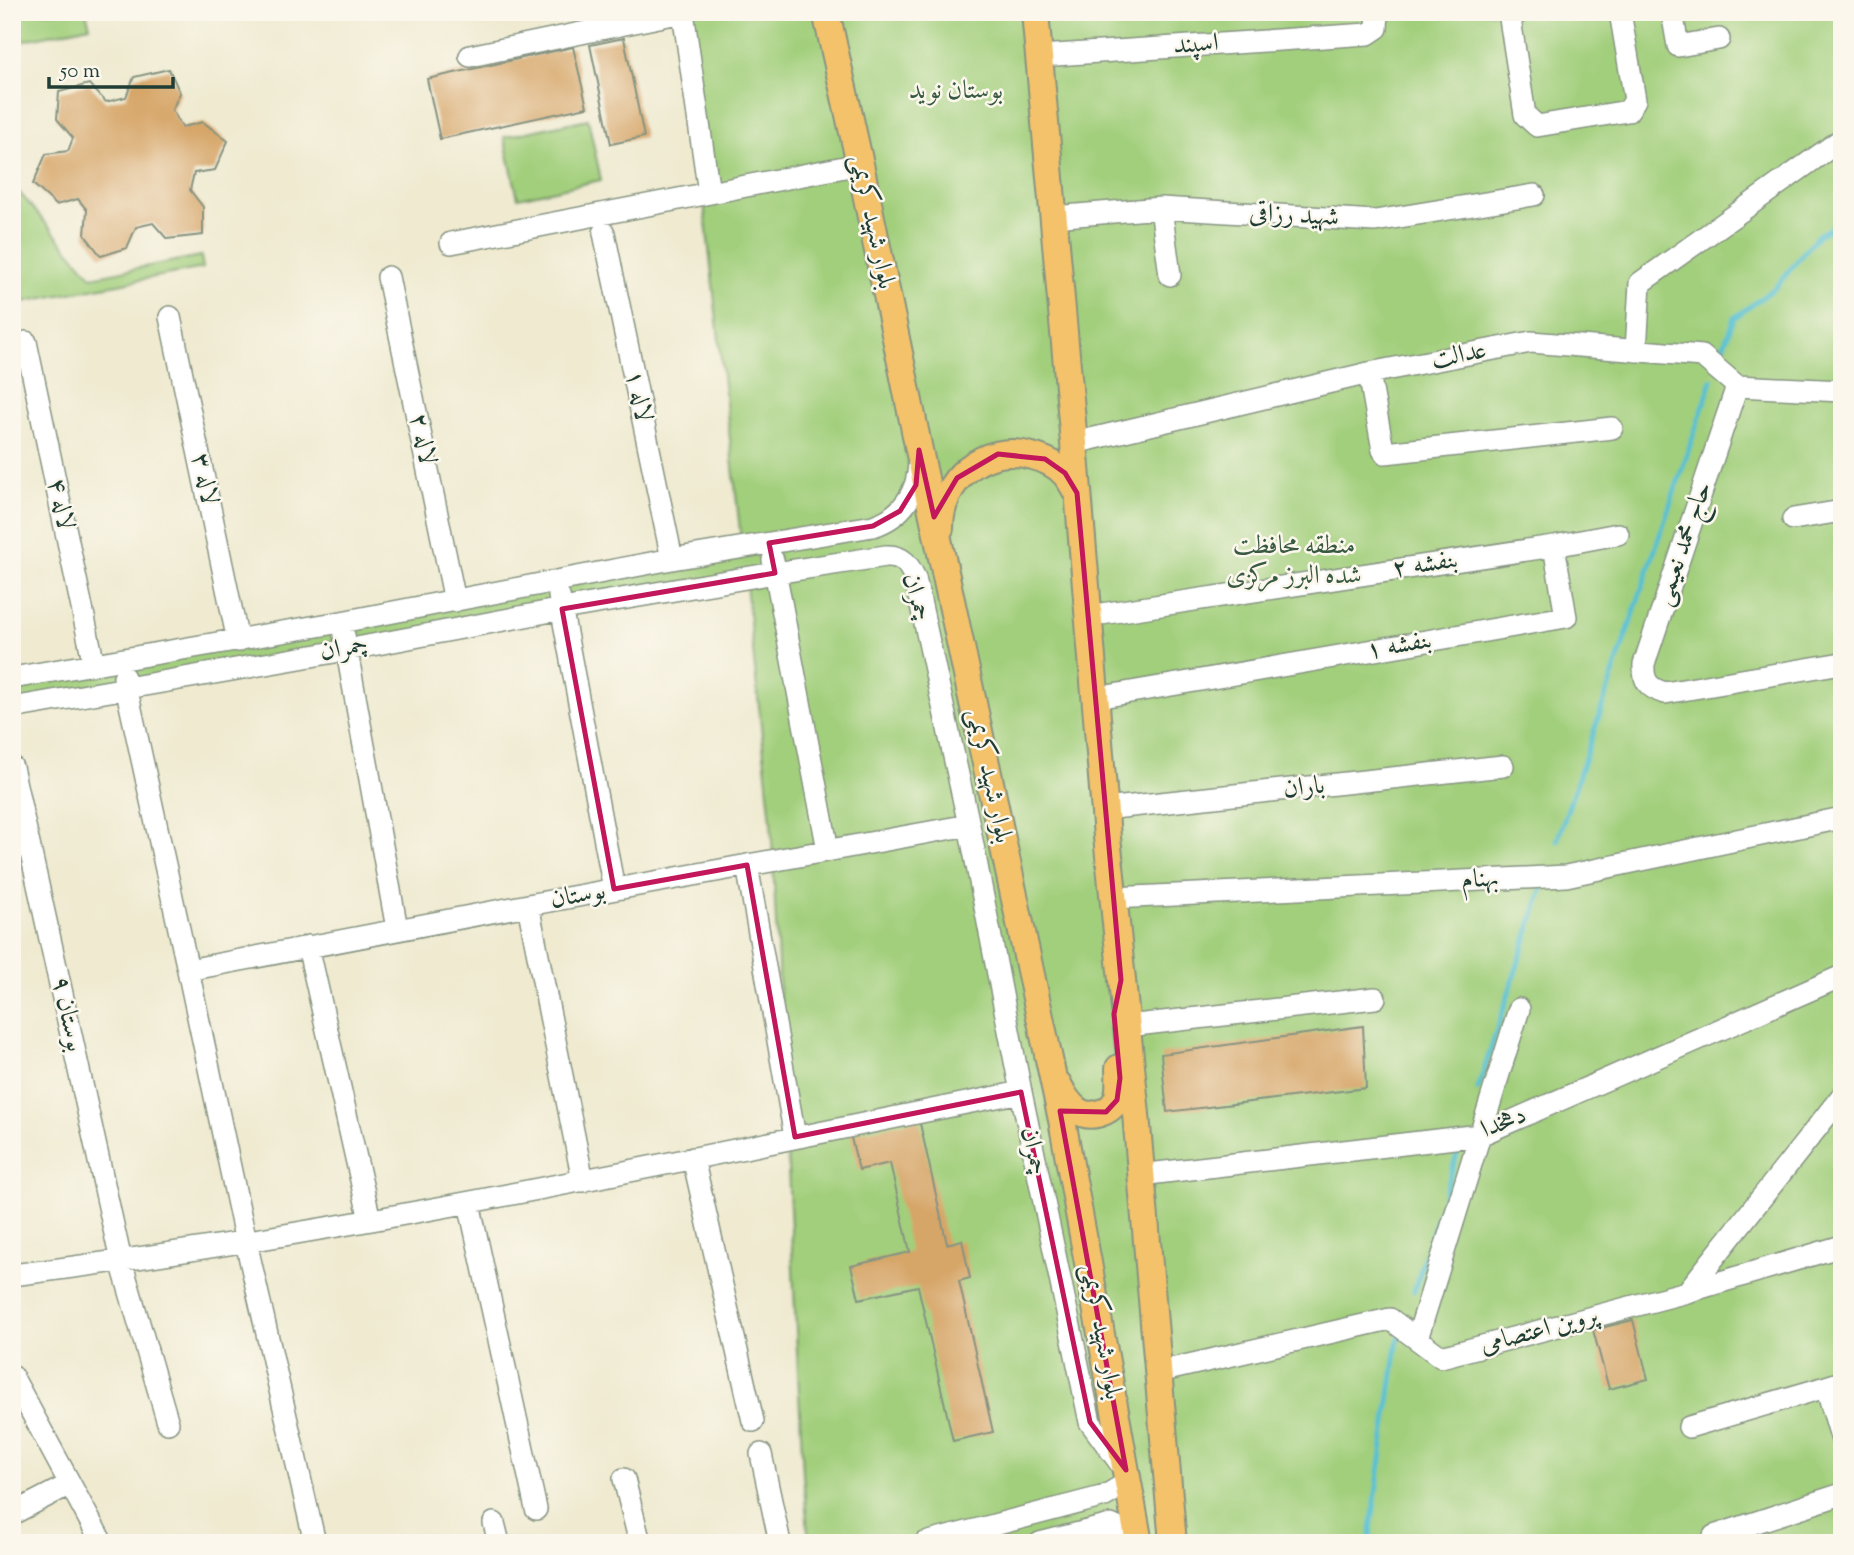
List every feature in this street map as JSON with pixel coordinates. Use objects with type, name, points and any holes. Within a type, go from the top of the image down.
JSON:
[{"type":"main road","name":"بلوار شهید کریمی","points":[[826,12],[1062,1121],[1139,1541]]},
{"type":"main road","name":"بلوار شهید کریمی","points":[[1035,12],[1104,810],[1135,1100],[1173,1543]]},
{"type":"main road","points":[[940,547],[940,522],[945,498],[957,478],[975,463],[998,454],[1022,453],[1045,459],[1065,473],[1077,493]]},
{"type":"main road","points":[[1052,1074],[1068,1102],[1080,1113],[1093,1115],[1106,1112],[1117,1100],[1119,1078],[1114,1014],[1121,980]]},
{"type":"street","points":[[470,56],[684,12],[709,193]]},
{"type":"street","name":"اسپند","points":[[1040,56],[1368,34],[1377,27],[1378,12]]},
{"type":"street","points":[[1518,12],[1510,19],[1525,115],[1537,126],[1628,111],[1635,100],[1620,12]]},
{"type":"street","points":[[1672,12],[1678,46],[1719,39]]},
{"type":"street","points":[[1636,351],[1640,283],[1842,139]]},
{"type":"street","points":[[452,243],[860,164]]},
{"type":"street","name":"شهید رزاقی","points":[[1053,217],[1161,208],[1375,221],[1534,195]]},
{"type":"street","points":[[1161,208],[1170,275]]},
{"type":"street","name":"لاله ۱","points":[[604,233],[672,559]]},
{"type":"street","name":"لاله ۲","points":[[388,277],[456,601]]},
{"type":"street","name":"لاله ۳","points":[[170,317],[238,640]]},
{"type":"street","name":"لاله ۴","points":[[26,342],[94,665]]},
{"type":"street","name":"عدالت","points":[[1074,443],[1369,373],[1531,342],[1702,356],[1737,386]]},
{"type":"street","points":[[1369,373],[1382,450],[1385,453],[1612,428]]},
{"type":"street","points":[[1737,386],[1842,391]]},
{"type":"street","name":"حاج محمد نعیمی","points":[[1737,386],[1644,664],[1643,674],[1647,684],[1665,693],[1842,663]]},
{"type":"street","name":"چمران","points":[[12,678],[341,622],[672,559],[873,526],[888,520],[907,502],[919,475],[919,450]]},
{"type":"street","points":[[1793,519],[1842,511]]},
{"type":"street","points":[[1554,546],[1618,534]]},
{"type":"street","points":[[769,543],[828,850]]},
{"type":"street","name":"بنفشه ۲","points":[[1088,616],[1554,546]]},
{"type":"street","name":"بنفشه ۱","points":[[1096,698],[1566,617],[1554,546]]},
{"type":"street","name":"چمران","points":[[12,708],[775,573],[887,556],[899,558],[908,564],[915,578],[969,825],[1090,1422],[1127,1476]]},
{"type":"street","points":[[556,580],[614,889]]},
{"type":"street","points":[[341,622],[397,929]]},
{"type":"street","points":[[120,661],[246,1242],[315,1543]]},
{"type":"street","name":"باران","points":[[1104,810],[1503,766]]},
{"type":"street","name":"بوستان ۹","points":[[12,767],[121,1261],[168,1423]]},
{"type":"street","name":"بهنام","points":[[1112,898],[1566,876],[1842,818]]},
{"type":"street","name":"بوستان","points":[[188,970],[397,929],[969,825]]},
{"type":"street","points":[[747,865],[795,1137]]},
{"type":"street","points":[[528,905],[583,1181]]},
{"type":"street","points":[[309,946],[370,1220]]},
{"type":"street","name":"دهخدا","points":[[1140,1175],[1480,1135],[1842,976]]},
{"type":"street","points":[[1127,1026],[1375,998]]},
{"type":"street","points":[[1416,1339],[1519,1009]]},
{"type":"street","points":[[12,1275],[246,1242],[469,1203],[1021,1092]]},
{"type":"street","points":[[1687,1292],[1842,1097]]},
{"type":"street","points":[[693,1158],[754,1421]]},
{"type":"street","points":[[469,1203],[536,1509]]},
{"type":"street","points":[[1687,1292],[1842,1246]]},
{"type":"street","name":"پروین اعتصامی","points":[[1158,1372],[1390,1319],[1441,1357],[1687,1292]]},
{"type":"street","points":[[12,1376],[102,1543]]},
{"type":"street","points":[[1689,1427],[1834,1385],[1842,1440]]},
{"type":"street","points":[[761,1454],[780,1543]]},
{"type":"street","points":[[925,1543],[996,1534],[1105,1496],[1127,1476]]},
{"type":"street","points":[[624,1479],[640,1543]]},
{"type":"street","points":[[12,1514],[70,1484]]},
{"type":"street","points":[[1714,1536],[1842,1494]]},
{"type":"street","points":[[1040,1543],[1111,1525],[1139,1541]]},
{"type":"highlighted area","points":[[919,450],[934,517],[957,478],[998,454],[1045,459],[1065,473],[1077,493],[1121,980],[1114,1014],[1120,1078],[1117,1100],[1106,1112],[1060,1111],[1126,1470],[1090,1422],[1021,1092],[795,1137],[747,865],[614,889],[562,609],[775,573],[769,543],[873,526],[900,511],[916,485]]},
{"type":"green space","points":[[12,12],[86,12],[90,26],[12,43]]},
{"type":"green space","name":"منطقه محافظت شده البرز مرکزی","points":[[683,12],[1842,12],[1842,1543],[809,1543],[803,1474],[771,821],[745,575],[563,607],[558,581],[742,549]]},
{"type":"green space","points":[[588,119],[601,180],[518,198],[504,137]]},
{"type":"green space","points":[[12,184],[92,277],[201,256],[203,268],[12,304]]},
{"type":"green space","points":[[555,582],[559,607],[348,648],[343,623]]},
{"type":"green space","points":[[340,623],[345,649],[127,687],[122,662]]},
{"type":"green space","points":[[119,662],[124,687],[12,706],[12,681]]},
{"type":"building","points":[[624,38],[644,137],[611,144],[590,45]]},
{"type":"building","points":[[573,47],[587,107],[440,139],[427,79]]},
{"type":"building","points":[[169,69],[180,93],[172,110],[182,127],[203,122],[228,141],[215,170],[194,173],[190,190],[203,207],[203,235],[167,239],[153,223],[136,227],[127,248],[101,256],[85,235],[87,210],[78,199],[56,205],[33,184],[46,154],[68,151],[73,138],[57,119],[59,92],[89,84],[106,102],[126,97],[134,77]]},
{"type":"building","points":[[1363,1026],[1366,1088],[1167,1112],[1161,1054]]},
{"type":"building","points":[[919,1119],[947,1244],[962,1240],[970,1278],[959,1281],[993,1432],[953,1441],[918,1286],[859,1299],[851,1266],[910,1252],[890,1163],[859,1170],[850,1134]]},
{"type":"building","points":[[1633,1320],[1648,1379],[1609,1389],[1593,1330]]},
{"type":"waterway","points":[[1722,350],[1734,318],[1776,287],[1818,235],[1842,222]]},
{"type":"waterway","points":[[1557,841],[1712,380]]},
{"type":"waterway","points":[[1478,1089],[1544,883]]},
{"type":"waterway","points":[[1414,1291],[1460,1145]]},
{"type":"waterway","points":[[1369,1543],[1400,1335]]},
{"type":"park label","name":"بوستان نوید","points":[[956,91]]}]
